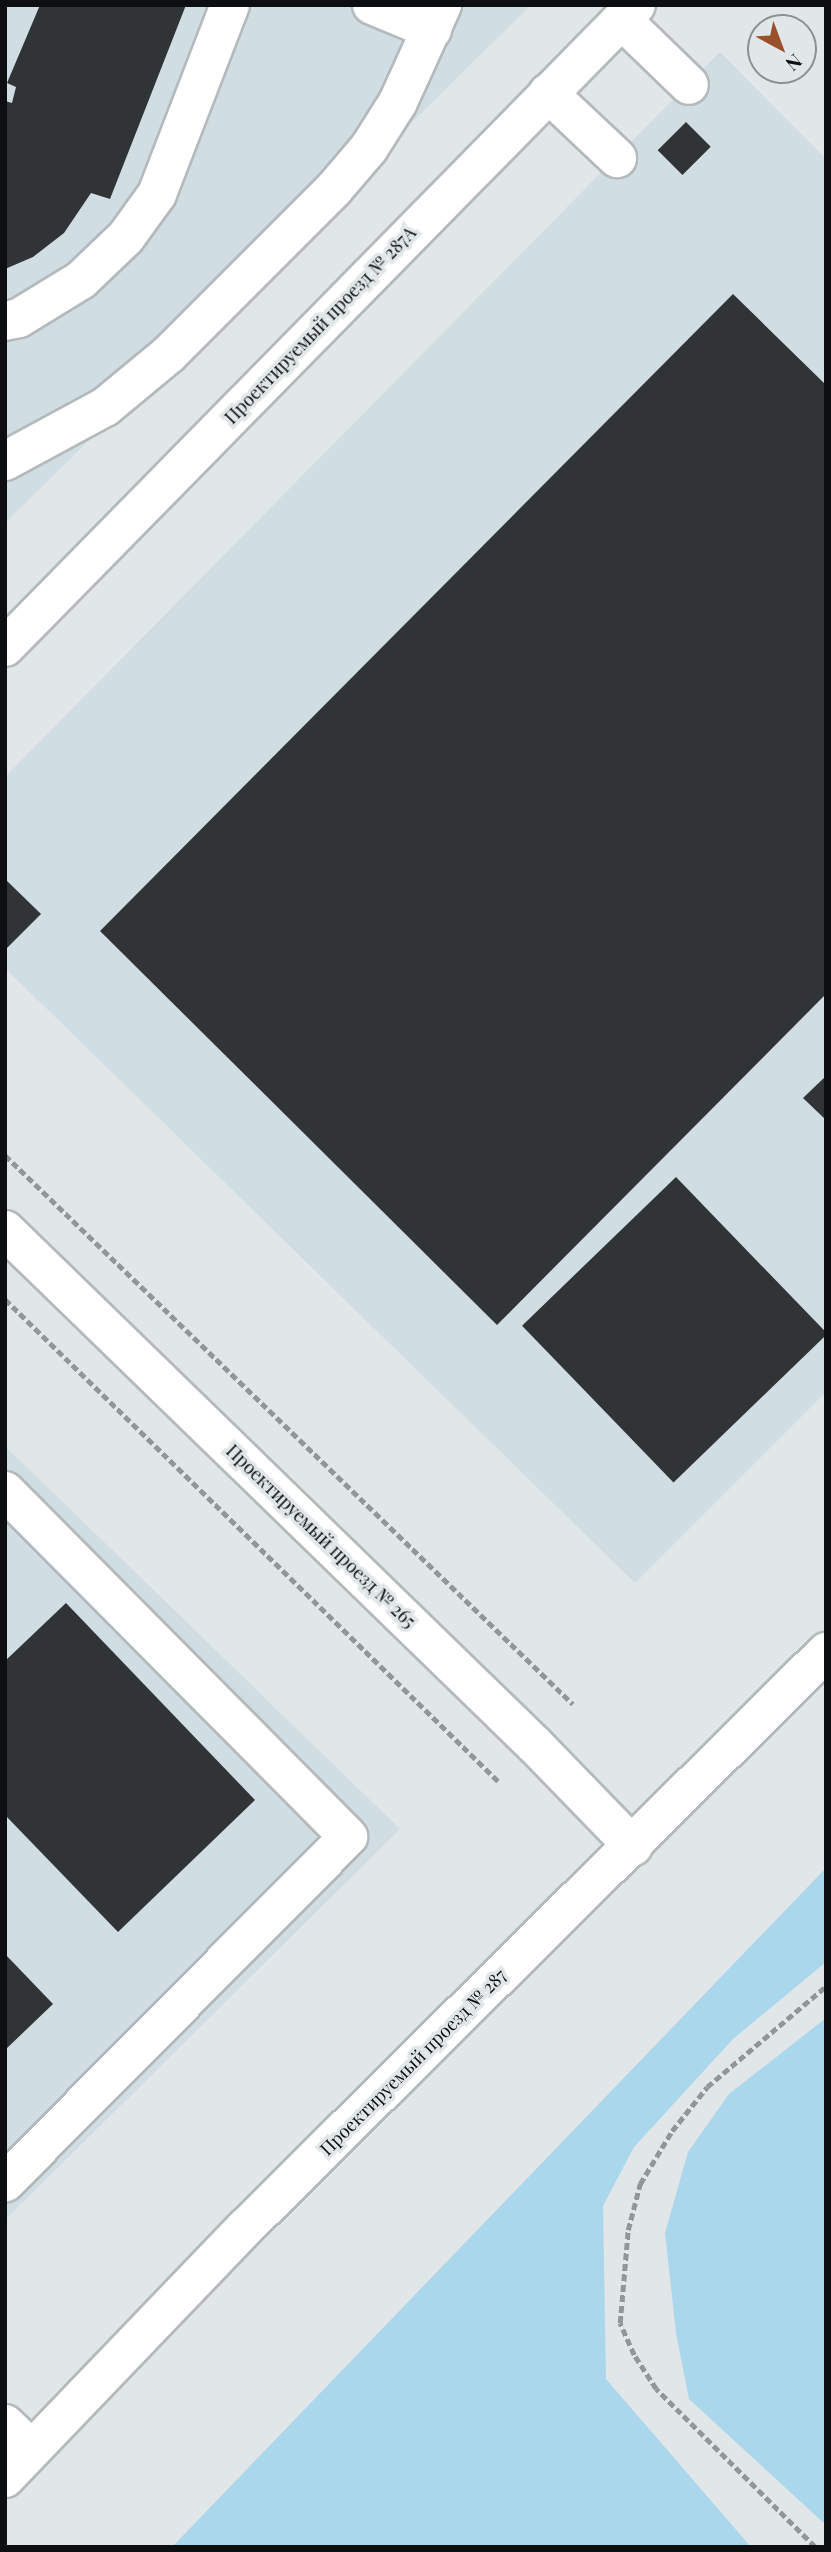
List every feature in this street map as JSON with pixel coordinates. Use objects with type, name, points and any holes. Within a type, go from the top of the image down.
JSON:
[{"type":"street","points":[[5,321],[19,318],[80,281],[127,237],[157,194],[230,5]]},
{"type":"street","points":[[5,461],[104,407],[169,354],[334,189],[369,148],[398,102],[437,18],[372,5]]},
{"type":"street","points":[[629,13],[689,85]]},
{"type":"street","name":"Проектируемый проезд № 287А","points":[[5,647],[629,13]]},
{"type":"street","points":[[548,93],[617,158]]},
{"type":"street","name":"Проектируемый проезд № 265","points":[[5,1230],[535,1745],[633,1846]]},
{"type":"street","points":[[5,1491],[348,1837],[5,2183]]},
{"type":"street","name":"Проектируемый проезд № 287","points":[[5,2478],[246,2227],[826,1652]]},
{"type":"street","points":[[5,2424],[32,2451]]},
{"type":"path","points":[[5,1155],[573,1704]]},
{"type":"path","points":[[5,1298],[499,1782]]},
{"type":"path","points":[[815,2547],[656,2389],[634,2355],[620,2323],[628,2230],[640,2184],[666,2142],[707,2087],[826,1986]]},
{"type":"shaded area","points":[[5,5],[531,5],[5,523]]},
{"type":"shaded area","points":[[720,52],[747,79],[747,84],[752,84],[826,159],[826,1392],[635,1583],[5,968],[5,777]]},
{"type":"shaded area","points":[[5,1446],[400,1829],[5,2220]]},
{"type":"shaded area","points":[[826,1868],[826,1962],[733,2039],[634,2147],[603,2206],[606,2379],[751,2547],[172,2547]]},
{"type":"shaded area","points":[[826,2018],[826,2525],[689,2399],[676,2333],[665,2233],[688,2152],[729,2094]]},
{"type":"building","points":[[40,5],[186,5],[110,199],[91,193],[64,233],[33,257],[5,269],[5,101],[12,103],[16,87],[7,83]]},
{"type":"building","points":[[686,122],[711,147],[682,175],[658,150]]},
{"type":"building","points":[[733,294],[826,385],[826,994],[497,1325],[100,931]]},
{"type":"building","points":[[5,879],[41,914],[5,950]]},
{"type":"building","points":[[826,1076],[826,1120],[803,1098]]},
{"type":"building","points":[[676,1177],[826,1335],[673,1482],[522,1326]]},
{"type":"building","points":[[66,1603],[255,1800],[118,1932],[5,1815],[5,1661]]},
{"type":"building","points":[[5,1954],[53,2004],[5,2050]]}]
